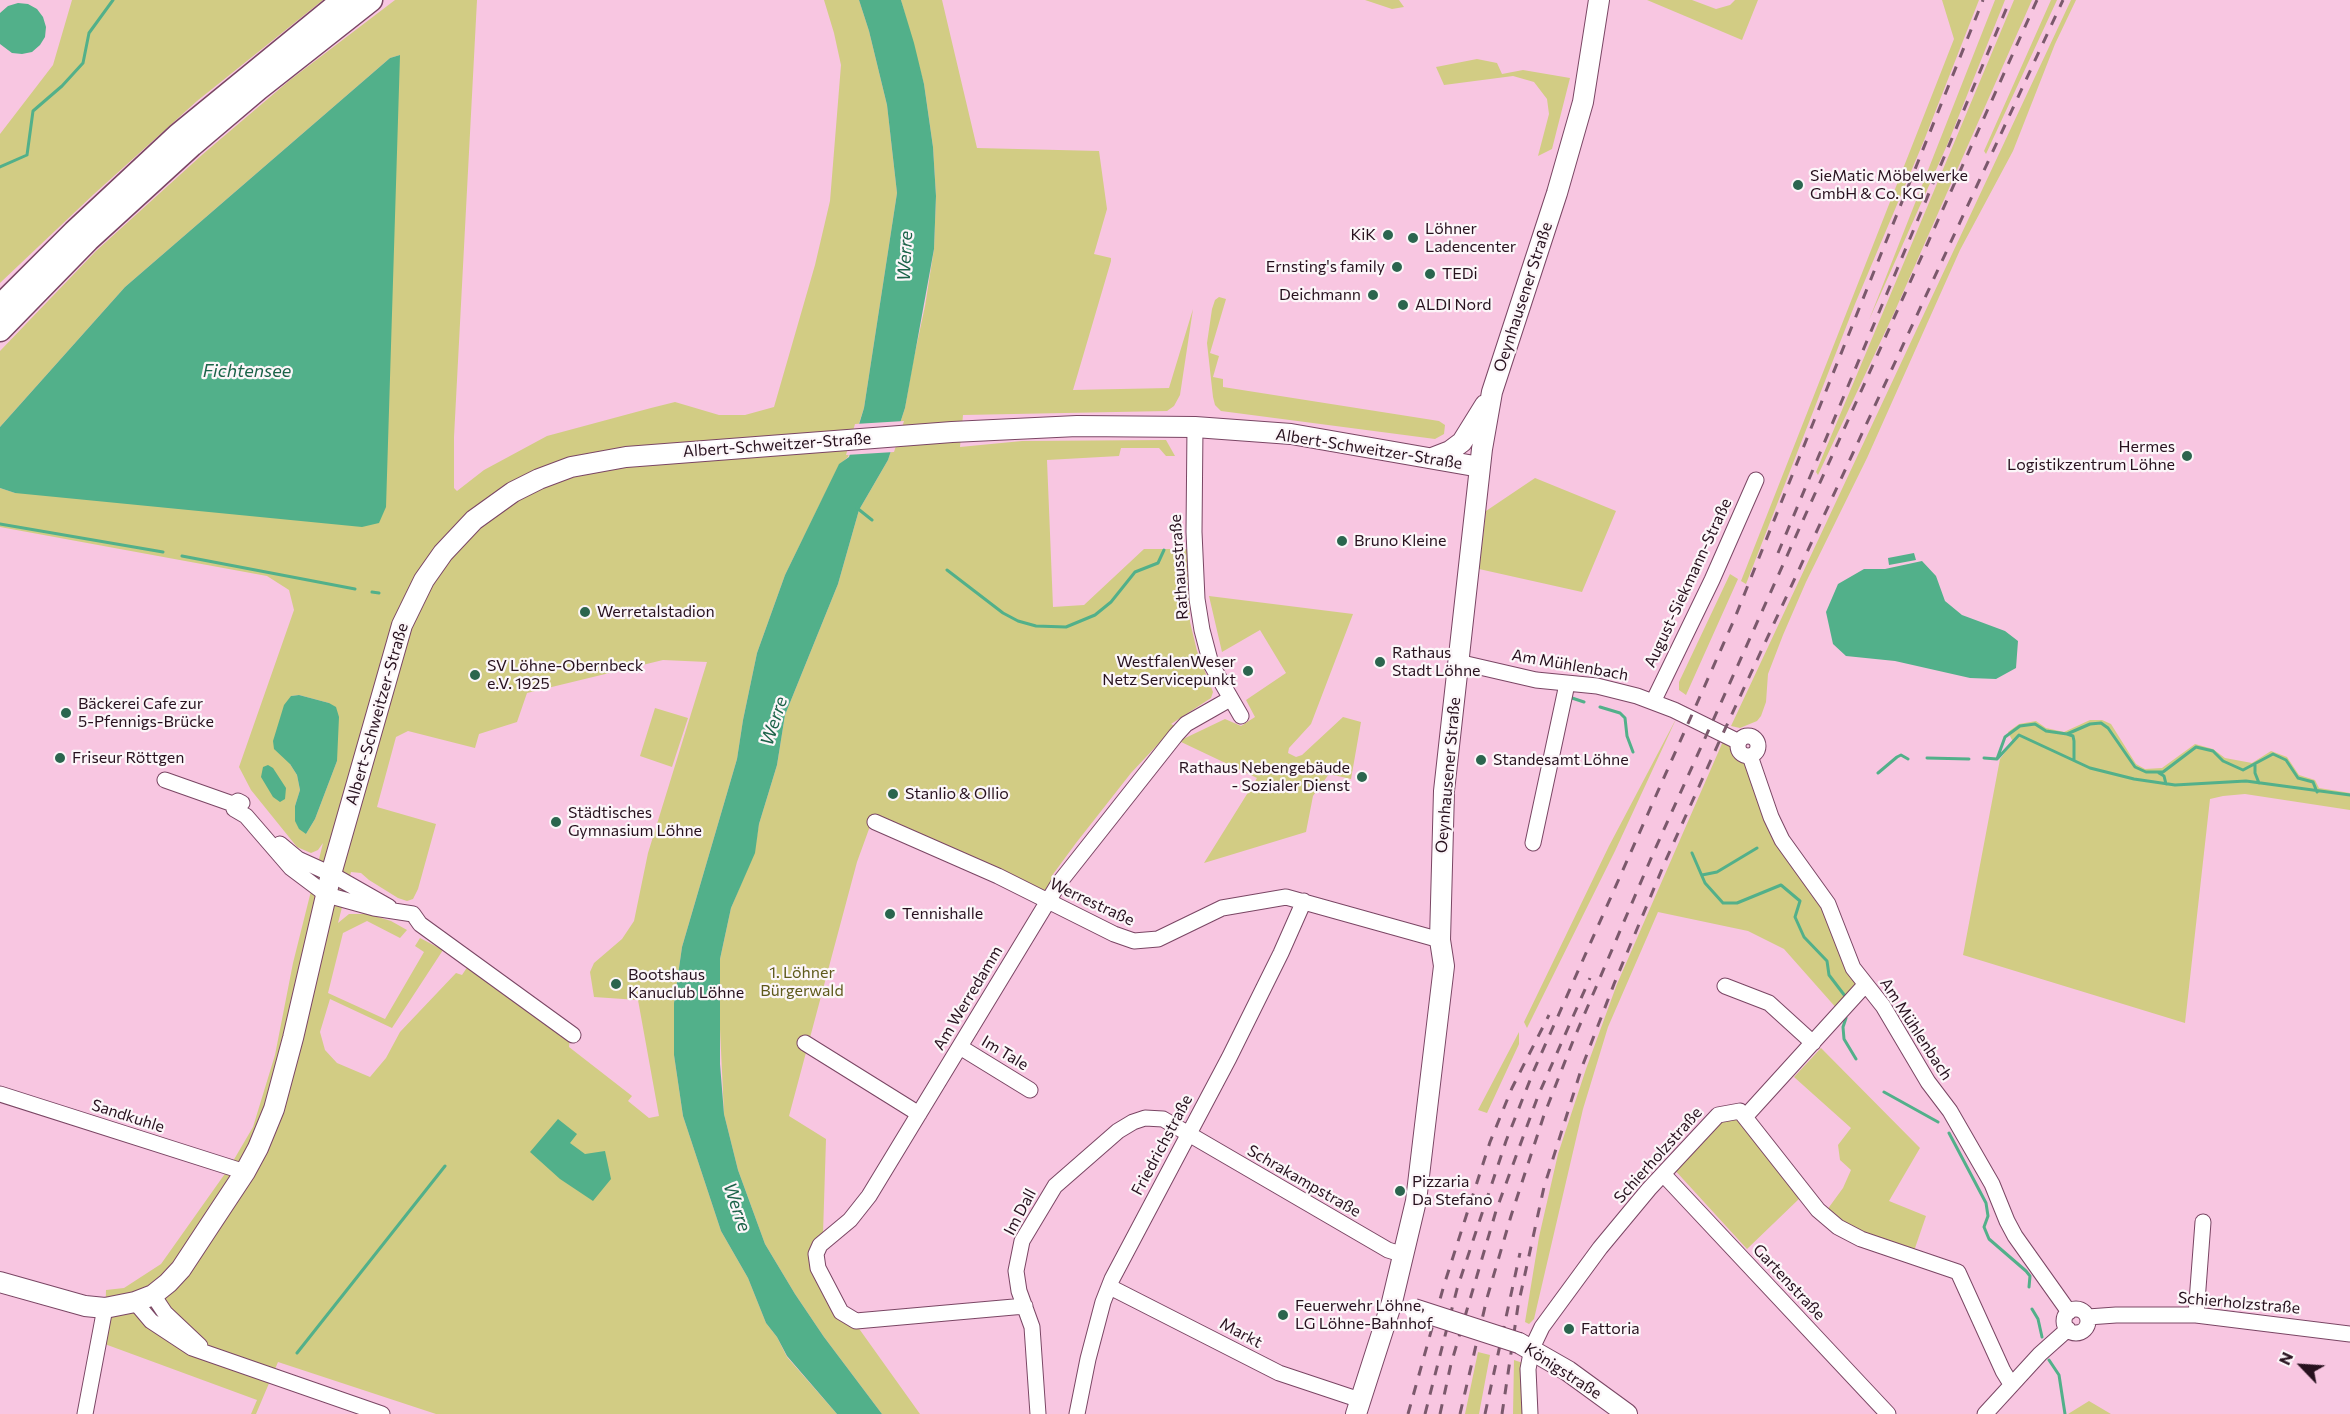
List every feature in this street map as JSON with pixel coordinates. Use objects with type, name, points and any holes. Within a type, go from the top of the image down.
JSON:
[{"type":"highway","points":[[0,306],[74,231],[178,135],[343,0]]},
{"type":"highway","points":[[0,330],[88,240],[192,146],[258,89],[371,0]]},
{"type":"main road","name":"Oeynhausener Straße","points":[[1358,1407],[1392,1302],[1416,1201],[1444,966],[1440,940],[1444,800],[1480,467],[1492,392],[1557,193],[1583,102],[1599,0]]},
{"type":"main road","points":[[1432,458],[1450,451],[1462,442],[1492,392]]},
{"type":"main road","name":"Albert-Schweitzer-Straße","points":[[105,1308],[135,1302],[160,1290],[181,1269],[245,1172],[270,1120],[280,1089],[332,874],[402,625],[416,595],[438,560],[463,530],[486,510],[513,492],[539,479],[593,462],[675,452],[952,432],[1077,426],[1195,427],[1291,434],[1480,467]]},
{"type":"main road","points":[[0,1282],[64,1301],[105,1308]]},
{"type":"main road","name":"Königstraße","points":[[1392,1302],[1526,1346],[1568,1371],[1627,1414]]},
{"type":"street","name":"Rathausstraße","points":[[1195,427],[1193,503],[1197,599],[1211,664],[1241,716]]},
{"type":"street","name":"August-Siekmann-Straße","points":[[1653,702],[1712,580],[1756,480]]},
{"type":"street","name":"Am Mühlenbach","points":[[1458,662],[1522,677],[1597,686],[1653,702],[1739,742],[1746,736],[1756,739],[1758,749],[1750,756],[1778,832],[1828,904],[1853,968],[1883,1006],[1928,1082],[1950,1111],[1977,1155],[2015,1236],[2069,1312]]},
{"type":"street","points":[[1533,843],[1567,684]]},
{"type":"street","points":[[1048,901],[1094,837],[1176,735],[1186,724],[1230,699]]},
{"type":"street","points":[[165,780],[233,804],[238,801],[256,811],[286,851],[298,860],[332,874],[402,914]]},
{"type":"street","points":[[233,804],[234,809],[246,816],[291,868],[327,895],[349,903],[402,914],[413,914],[420,924],[573,1035]]},
{"type":"street","name":"Werrestraße","points":[[875,822],[998,876],[1114,934],[1134,941],[1158,939],[1222,908],[1274,897],[1304,901],[1440,940]]},
{"type":"street","name":"Am Werredamm","points":[[1025,1306],[856,1321],[841,1312],[818,1268],[816,1254],[820,1245],[850,1220],[869,1196],[1048,901]]},
{"type":"street","name":"Friedrichstraße","points":[[1077,1414],[1103,1302],[1187,1135],[1229,1058],[1304,901]]},
{"type":"street","points":[[1865,985],[1745,1117],[1818,1210],[1838,1227],[1861,1239],[1958,1272],[2003,1371],[2012,1384]]},
{"type":"street","points":[[1725,987],[1769,1003],[1813,1043]]},
{"type":"street","points":[[805,1044],[919,1113]]},
{"type":"street","name":"Im Tale","points":[[960,1047],[1030,1090]]},
{"type":"street","name":"Sandkuhle","points":[[0,1094],[245,1172]]},
{"type":"street","name":"Schierholzstraße","points":[[1526,1346],[1600,1248],[1649,1189],[1718,1115],[1740,1111],[1745,1117]]},
{"type":"street","name":"Im Dall","points":[[1038,1414],[1032,1327],[1019,1291],[1016,1272],[1022,1241],[1055,1186],[1119,1131],[1133,1122],[1145,1118],[1163,1119],[1187,1135]]},
{"type":"street","name":"Schrakampstraße","points":[[1187,1135],[1388,1250],[1404,1255]]},
{"type":"street","name":"Gartenstraße","points":[[1664,1175],[1888,1414]]},
{"type":"street","points":[[2196,1315],[2203,1222]]},
{"type":"street","name":"Markt","points":[[1110,1287],[1279,1372],[1358,1407]]},
{"type":"street","points":[[153,1294],[165,1313],[200,1346],[223,1360]]},
{"type":"street","points":[[135,1302],[151,1321],[172,1337],[192,1348],[382,1414]]},
{"type":"street","points":[[85,1414],[105,1308]]},
{"type":"street","points":[[2078,1309],[2088,1317],[2084,1329],[2076,1333],[2068,1329],[2065,1322],[2069,1312],[2078,1309]]},
{"type":"street","name":"Schierholzstraße","points":[[2088,1317],[2196,1315],[2350,1334]]},
{"type":"street","points":[[1985,1414],[2040,1354],[2068,1329]]},
{"type":"street","points":[[1526,1346],[1530,1414]]},
{"type":"green space","points":[[72,0],[323,0],[197,101],[0,283],[0,134],[53,65]]},
{"type":"green space","points":[[395,0],[477,0],[454,437],[454,488],[457,491],[484,470],[547,436],[651,408],[675,402],[719,415],[745,415],[774,407],[815,265],[830,201],[841,65],[824,0],[859,0],[887,105],[897,193],[864,408],[848,457],[839,465],[785,575],[757,653],[737,759],[682,947],[674,1003],[674,1055],[683,1116],[721,1231],[748,1278],[766,1323],[777,1337],[787,1357],[837,1414],[436,1414],[278,1362],[256,1414],[251,1414],[257,1400],[102,1343],[105,1328],[106,1290],[124,1288],[161,1264],[229,1168],[253,1127],[275,1055],[293,963],[323,843],[318,850],[311,853],[297,847],[251,790],[239,767],[294,610],[289,590],[267,576],[0,527],[0,488],[15,493],[400,55],[390,58],[125,287],[0,427],[0,351],[96,251],[203,154],[290,80]],"holes":[[[663,660],[707,662],[648,853],[634,921],[622,939],[594,963],[590,972],[594,997],[638,1000],[659,1116],[649,1118],[628,1101],[632,1096],[569,1047],[570,1038],[474,957],[462,975],[456,973],[400,1032],[386,1058],[370,1077],[337,1063],[325,1050],[320,1032],[330,999],[392,1028],[443,950],[420,938],[415,946],[424,952],[385,1019],[328,993],[343,933],[367,921],[400,938],[407,930],[391,921],[368,914],[349,914],[338,923],[351,872],[361,873],[398,898],[407,901],[413,899],[418,889],[436,824],[377,807],[396,737],[408,731],[475,748],[479,734],[517,722],[527,693]],[[299,695],[329,703],[337,761],[315,819],[306,834],[295,806],[300,790],[297,775],[290,764],[291,696]]]},
{"type":"green space","name":"1. Löhner Bürgerwald","points":[[901,0],[942,0],[977,148],[1099,151],[1107,209],[1094,254],[1111,258],[1111,261],[1073,390],[1169,388],[1193,309],[1180,395],[1174,406],[1167,411],[963,415],[960,447],[1022,441],[1166,440],[1175,456],[1166,456],[1159,448],[1121,448],[1119,456],[1047,460],[1053,607],[1084,605],[1144,549],[1188,549],[1190,622],[1197,651],[1213,692],[1211,698],[1171,724],[1175,726],[1131,773],[1076,843],[1051,877],[1053,879],[1044,894],[873,818],[857,862],[789,1116],[826,1139],[820,1264],[855,1323],[920,1414],[882,1414],[824,1337],[765,1244],[738,1170],[724,1114],[719,1008],[720,959],[731,908],[754,853],[759,824],[777,765],[785,715],[838,584],[859,510],[888,460],[905,408],[925,306],[934,249],[936,196],[933,147],[924,84]]},
{"type":"green space","points":[[1365,0],[1399,0],[1404,7],[1392,9]]},
{"type":"green space","points":[[1647,0],[1692,0],[1716,9],[1730,5],[1735,0],[1758,0],[1742,40]]},
{"type":"green space","points":[[1942,0],[1979,0],[1923,143],[1855,304],[1746,584],[1741,581],[1954,39]]},
{"type":"green space","points":[[1995,0],[2005,0],[1948,143],[1869,320]]},
{"type":"green space","points":[[2014,0],[2032,0],[1894,313],[1818,475],[1816,472]]},
{"type":"green space","points":[[2051,0],[2057,0],[1986,154],[1984,151]]},
{"type":"green space","points":[[2071,0],[2076,0],[2055,44],[2013,151],[1960,250],[1867,458],[1806,582],[1783,635],[1768,674],[1766,702],[1761,716],[1757,721],[1740,728],[1731,726]]},
{"type":"green space","points":[[1477,59],[1497,63],[1502,74],[1523,70],[1570,78],[1552,149],[1538,156],[1549,114],[1547,99],[1534,82],[1513,76],[1444,85],[1436,67]]},
{"type":"green space","points":[[1219,297],[1226,299],[1210,353],[1219,356],[1213,377],[1223,379],[1223,387],[1439,421],[1445,425],[1444,434],[1435,439],[1221,411],[1215,405],[1213,397],[1207,343],[1212,309],[1215,300]]},
{"type":"green space","points":[[1535,478],[1616,511],[1582,592],[1479,569],[1486,511]]},
{"type":"green space","points":[[1730,574],[1738,579],[1686,695],[1679,690],[1679,682]]},
{"type":"green space","points":[[1209,596],[1353,614],[1311,724],[1289,748],[1288,753],[1296,757],[1302,755],[1343,717],[1361,722],[1351,779],[1329,774],[1313,796],[1306,832],[1204,863],[1257,778],[1179,741],[1225,719],[1241,726],[1255,717],[1246,700],[1286,673],[1260,630],[1222,652]]},
{"type":"green space","points":[[655,708],[688,718],[672,767],[640,756]]},
{"type":"green space","points":[[1677,717],[1615,851],[1527,1028],[1524,1022],[1609,846]]},
{"type":"green space","points":[[2090,720],[2102,720],[2111,724],[2136,764],[2145,769],[2162,768],[2195,744],[2213,749],[2225,758],[2252,763],[2271,751],[2287,757],[2299,775],[2315,780],[2319,788],[2350,793],[2350,810],[2245,794],[2210,799],[2185,1023],[1963,955],[2000,759],[2013,742],[2008,732],[2019,724],[2036,721],[2046,728],[2064,732]]},
{"type":"green space","points":[[1724,739],[1733,745],[1736,753],[1745,761],[1827,910],[1856,980],[1857,990],[1838,1010],[1784,949],[1748,931],[1658,912],[1608,1027],[1583,1109],[1534,1319],[1529,1324],[1525,1322],[1539,1237],[1558,1154],[1586,1069],[1617,984]]},
{"type":"green space","points":[[1519,1032],[1519,1044],[1487,1113],[1478,1110]]},
{"type":"green space","points":[[1821,1048],[1920,1148],[1889,1201],[1926,1216],[1914,1251],[1863,1232],[1841,1221],[1827,1210],[1843,1188],[1851,1170],[1840,1160],[1838,1145],[1851,1128],[1794,1077]]},
{"type":"green space","points":[[1737,1115],[1801,1197],[1747,1249],[1672,1167],[1719,1118]]},
{"type":"green space","points":[[1478,1352],[1490,1355],[1479,1414],[1465,1414]]},
{"type":"green space","points":[[1514,1360],[1523,1363],[1525,1414],[1513,1414]]},
{"type":"green space","points":[[2089,1401],[2111,1414],[2068,1414]]},
{"type":"water","name":"Werre","points":[[859,0],[901,0],[914,43],[924,84],[933,147],[936,196],[934,249],[905,408],[888,460],[859,510],[838,584],[785,715],[777,765],[759,824],[755,853],[731,908],[720,959],[720,1064],[724,1114],[738,1170],[765,1244],[824,1337],[882,1414],[837,1414],[787,1356],[766,1323],[748,1278],[721,1231],[683,1116],[674,1055],[674,1003],[682,947],[737,759],[757,653],[785,575],[839,464],[849,457],[864,408],[897,193],[887,105]]},
{"type":"water","points":[[18,3],[28,4],[37,9],[46,27],[45,37],[40,45],[32,52],[22,54],[12,53],[0,44],[0,13],[8,6]]},
{"type":"water","name":"Fichtensee","points":[[400,55],[386,507],[379,523],[362,527],[15,493],[0,488],[0,427],[125,287],[390,58]]},
{"type":"water","points":[[1914,553],[1916,560],[1889,565],[1888,558]]},
{"type":"water","points":[[1922,561],[1936,576],[1945,601],[1962,615],[2005,631],[2018,641],[2016,668],[1996,679],[1970,678],[1895,661],[1846,656],[1833,644],[1826,612],[1838,584],[1864,569],[1885,569]]},
{"type":"water","points":[[299,695],[329,703],[336,707],[339,717],[337,761],[315,819],[306,834],[299,829],[295,821],[295,806],[300,790],[297,775],[290,764],[274,749],[273,741],[284,705],[291,696]]},
{"type":"water","points":[[268,765],[273,768],[286,788],[285,799],[280,802],[273,797],[261,777],[263,767]]},
{"type":"water","points":[[558,1119],[577,1134],[570,1143],[585,1154],[605,1151],[611,1179],[593,1201],[560,1179],[530,1152]]},
{"type":"pier","points":[[904,421],[894,452],[846,455],[855,424]]},
{"type":"waterway","points":[[0,167],[27,155],[33,111],[62,86],[83,63],[89,33],[113,0]]},
{"type":"waterway","points":[[857,508],[872,520]]},
{"type":"waterway","points":[[1173,531],[1174,515]]},
{"type":"waterway","points":[[0,524],[163,552]]},
{"type":"waterway","points":[[947,570],[1003,613],[1018,621],[1036,626],[1066,627],[1095,615],[1111,602],[1135,572],[1158,563],[1164,550]]},
{"type":"waterway","points":[[182,556],[355,589]]},
{"type":"waterway","points":[[372,592],[379,593]]},
{"type":"waterway","points":[[1569,697],[1584,702]]},
{"type":"waterway","points":[[1600,707],[1620,713],[1625,718],[1627,736],[1633,752]]},
{"type":"waterway","points":[[1997,759],[2005,737],[2020,726],[2035,724],[2046,731],[2067,734],[2090,724],[2101,723],[2108,728],[2135,767],[2146,772],[2163,772],[2196,747],[2213,751],[2223,761],[2243,770],[2273,754],[2286,760],[2298,778],[2313,782],[2317,792]]},
{"type":"waterway","points":[[2067,734],[2073,736],[2074,760]]},
{"type":"waterway","points":[[1984,758],[1997,759],[2019,735],[2090,768],[2134,779],[2175,785],[2246,781],[2350,795]]},
{"type":"waterway","points":[[1878,773],[1901,755],[1908,759]]},
{"type":"waterway","points":[[1927,758],[1969,759]]},
{"type":"waterway","points":[[2255,765],[2259,783]]},
{"type":"waterway","points":[[2159,773],[2164,776],[2166,784]]},
{"type":"waterway","points":[[1702,875],[1717,872],[1757,848]]},
{"type":"waterway","points":[[1692,853],[1705,883],[1723,903],[1737,903],[1781,885],[1800,901],[1795,917],[1804,937],[1827,961],[1829,975],[1845,996]]},
{"type":"waterway","points":[[1846,1018],[1843,1027],[1844,1039],[1856,1059]]},
{"type":"waterway","points":[[1884,1092],[1938,1122]]},
{"type":"waterway","points":[[1949,1133],[1986,1203],[1988,1216],[1984,1227],[1989,1239],[2026,1271],[2030,1276],[2029,1287]]},
{"type":"waterway","points":[[297,1353],[445,1166]]},
{"type":"waterway","points":[[2032,1309],[2038,1319],[2042,1337]]},
{"type":"waterway","points":[[2049,1360],[2059,1375],[2065,1414]]},
{"type":"railway","points":[[1425,1414],[1457,1289],[1506,1141],[1534,1070],[1734,620],[1983,0]]},
{"type":"railway","points":[[1778,553],[2010,0]]},
{"type":"railway","points":[[1460,1414],[1487,1298],[1511,1216],[1544,1115],[1573,1041],[1652,856],[2037,0]]},
{"type":"railway","points":[[1502,1414],[1518,1306],[1544,1187],[1582,1067],[1614,984],[1719,742],[2063,0]]},
{"type":"railway","points":[[1440,1414],[1451,1364],[1496,1211],[1538,1096],[1590,978]]},
{"type":"railway","points":[[1408,1414],[1444,1285],[1490,1142],[1512,1088],[1549,1015]]},
{"type":"railway","points":[[1485,1414],[1520,1253]]},
{"type":"place","name":"SieMatic Möbelwerke GmbH & Co. KG","points":[[1798,185]]},
{"type":"place","name":"KiK","points":[[1388,235]]},
{"type":"place","name":"Löhner Ladencenter","points":[[1413,238]]},
{"type":"place","name":"Ernsting's family","points":[[1397,267]]},
{"type":"place","name":"TEDi","points":[[1430,274]]},
{"type":"place","name":"Deichmann","points":[[1373,295]]},
{"type":"place","name":"ALDI Nord","points":[[1403,305]]},
{"type":"place","name":"Hermes Logistikzentrum Löhne","points":[[2187,456]]},
{"type":"place","name":"Bruno Kleine","points":[[1342,541]]},
{"type":"place","name":"Werretalstadion","points":[[585,612]]},
{"type":"place","name":"Rathaus Stadt Löhne","points":[[1380,662]]},
{"type":"place","name":"WestfalenWeser Netz Servicepunkt","points":[[1248,671]]},
{"type":"place","name":"SV Löhne-Obernbeck e.V. 1925","points":[[475,675]]},
{"type":"place","name":"Bäckerei Cafe zur 5-Pfennigs-Brücke","points":[[66,713]]},
{"type":"place","name":"Friseur Röttgen","points":[[60,758]]},
{"type":"place","name":"Standesamt Löhne","points":[[1481,760]]},
{"type":"place","name":"Rathaus Nebengebäude - Sozialer Dienst","points":[[1362,777]]},
{"type":"place","name":"Stanlio & Ollio","points":[[893,794]]},
{"type":"place","name":"Städtisches Gymnasium Löhne","points":[[556,822]]},
{"type":"place","name":"Tennishalle","points":[[890,914]]},
{"type":"place","name":"Bootshaus Kanuclub Löhne","points":[[616,984]]},
{"type":"place","name":"Pizzaria Da Stefano","points":[[1400,1191]]},
{"type":"place","name":"Feuerwehr Löhne, LG Löhne-Bahnhof","points":[[1283,1315]]},
{"type":"place","name":"Fattoria","points":[[1569,1329]]}]
